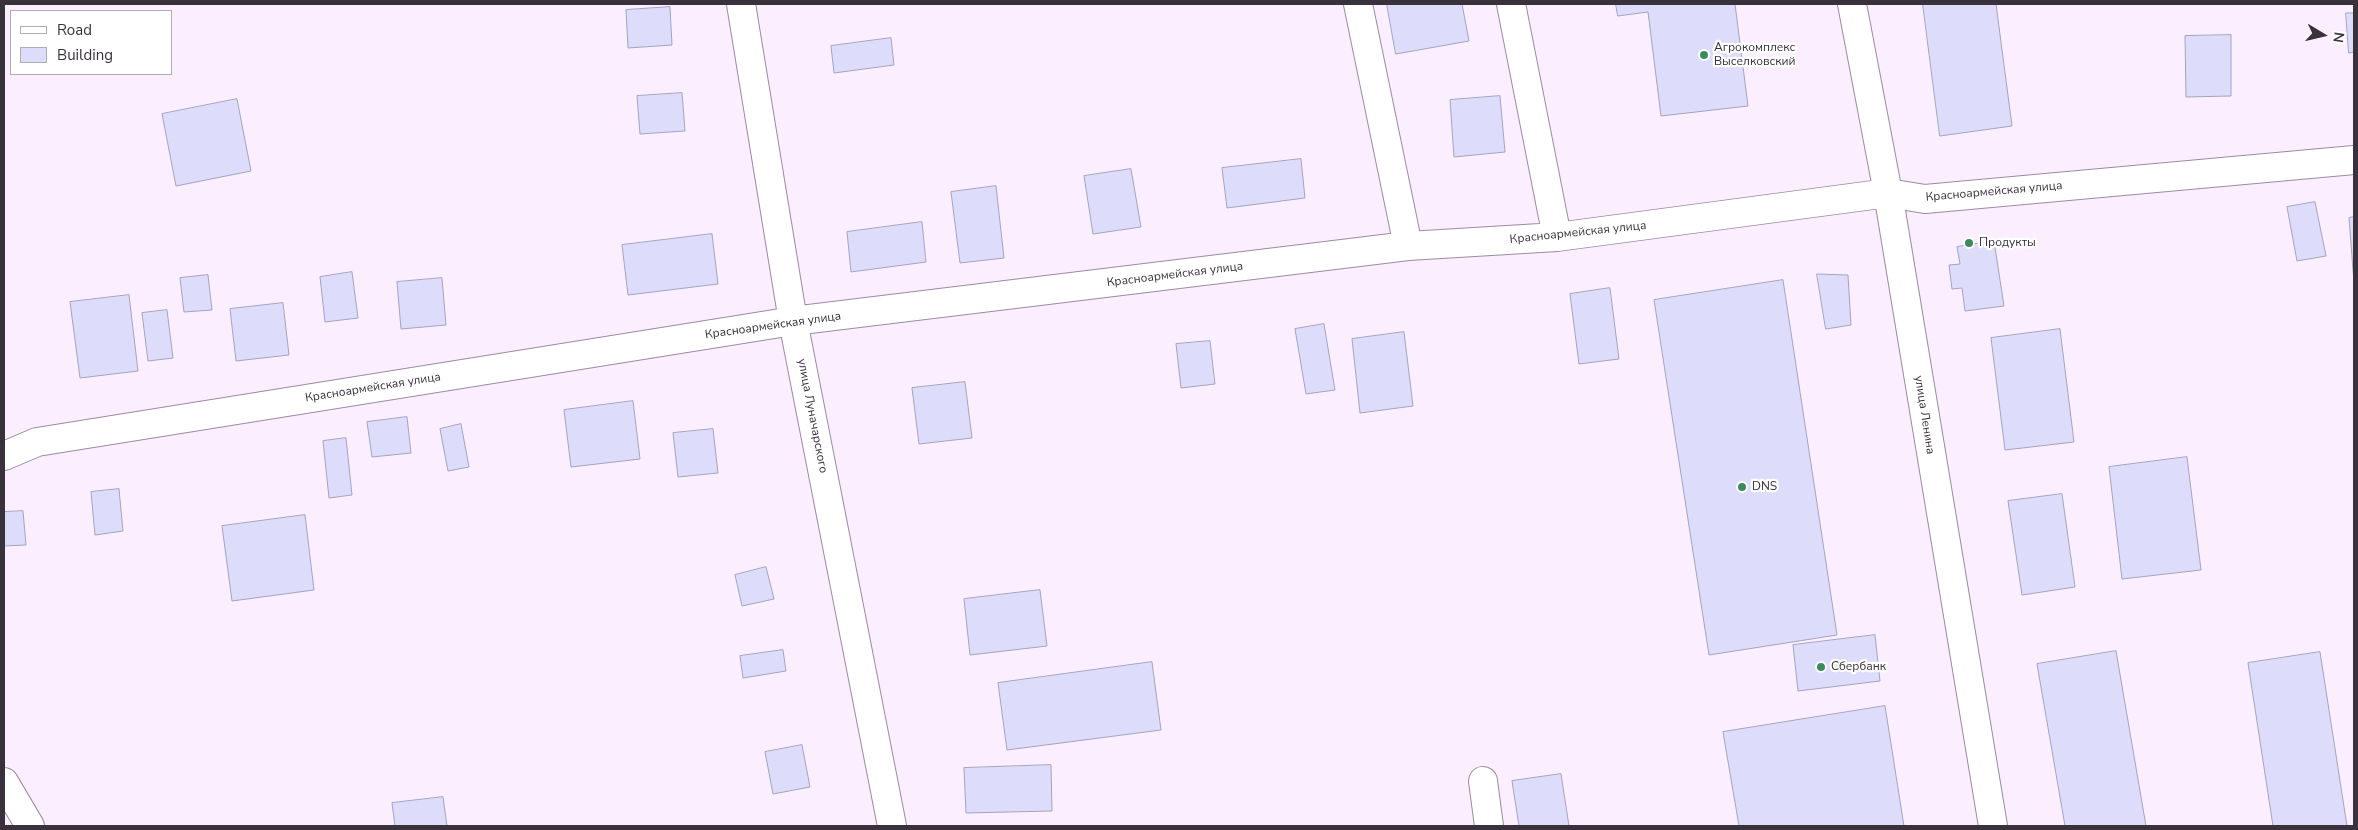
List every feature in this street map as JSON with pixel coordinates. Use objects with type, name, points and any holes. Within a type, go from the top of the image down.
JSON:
[{"type":"street","name":"улица Луначарского","points":[[741,4],[793,322],[892,826]]},
{"type":"street","points":[[1358,4],[1408,246]]},
{"type":"street","points":[[1511,4],[1557,238]]},
{"type":"street","name":"улица Ленина","points":[[1852,4],[1888,193],[1993,826]]},
{"type":"street","name":"Красноармейская улица","points":[[4,456],[37,442],[793,322],[1408,246],[1557,238],[1888,193],[1925,198],[2354,160]]},
{"type":"street","points":[[1483,780],[1489,826]]},
{"type":"street","points":[[4,782],[30,826]]},
{"type":"building","points":[[1387,4],[1462,4],[1469,41],[1396,54]]},
{"type":"building","points":[[1616,4],[1735,4],[1748,106],[1661,116],[1648,12],[1618,16]]},
{"type":"building","points":[[1923,4],[1996,4],[2012,126],[1940,136]]},
{"type":"building","points":[[670,7],[672,45],[628,48],[626,10]]},
{"type":"building","points":[[2346,13],[2354,13],[2354,52],[2349,53]]},
{"type":"building","points":[[2231,35],[2231,96],[2186,97],[2185,36]]},
{"type":"building","points":[[891,38],[894,65],[834,73],[831,46]]},
{"type":"building","points":[[682,93],[685,131],[640,134],[637,96]]},
{"type":"building","points":[[1500,96],[1505,152],[1454,157],[1450,100]]},
{"type":"building","points":[[237,99],[251,171],[176,186],[162,114]]},
{"type":"building","points":[[1301,159],[1305,198],[1227,208],[1222,168]]},
{"type":"building","points":[[1131,169],[1141,227],[1093,234],[1084,176]]},
{"type":"building","points":[[996,186],[1004,258],[960,263],[951,192]]},
{"type":"building","points":[[2315,202],[2326,256],[2297,261],[2287,207]]},
{"type":"building","points":[[2354,217],[2354,283],[2349,218]]},
{"type":"building","points":[[922,222],[926,262],[851,272],[847,232]]},
{"type":"building","points":[[712,234],[718,284],[628,295],[622,245]]},
{"type":"building","points":[[1994,241],[2004,306],[1965,311],[1962,288],[1952,289],[1949,265],[1960,264],[1957,247]]},
{"type":"building","points":[[352,272],[358,318],[325,322],[320,277]]},
{"type":"building","points":[[1817,274],[1848,275],[1851,325],[1826,329]]},
{"type":"building","points":[[208,275],[212,310],[184,312],[180,278]]},
{"type":"building","points":[[442,278],[446,325],[401,329],[397,282]]},
{"type":"building","points":[[1783,280],[1837,635],[1709,655],[1654,300]]},
{"type":"building","points":[[1610,288],[1619,359],[1579,364],[1570,294]]},
{"type":"building","points":[[129,295],[138,371],[80,378],[70,302]]},
{"type":"building","points":[[283,303],[289,355],[236,361],[230,309]]},
{"type":"building","points":[[167,310],[173,358],[148,361],[142,313]]},
{"type":"building","points":[[1324,324],[1335,390],[1306,394],[1295,329]]},
{"type":"building","points":[[2060,329],[2074,442],[2005,450],[1991,338]]},
{"type":"building","points":[[1404,332],[1413,406],[1360,413],[1352,339]]},
{"type":"building","points":[[1210,341],[1215,384],[1181,388],[1176,344]]},
{"type":"building","points":[[965,382],[972,438],[919,444],[912,388]]},
{"type":"building","points":[[633,401],[640,459],[571,467],[564,410]]},
{"type":"building","points":[[407,417],[411,453],[372,457],[367,422]]},
{"type":"building","points":[[461,424],[469,467],[448,471],[440,429]]},
{"type":"building","points":[[713,429],[718,473],[678,477],[673,433]]},
{"type":"building","points":[[346,438],[352,495],[329,498],[323,441]]},
{"type":"building","points":[[2187,457],[2201,570],[2122,579],[2109,467]]},
{"type":"building","points":[[119,489],[123,531],[95,535],[91,492]]},
{"type":"building","points":[[2062,494],[2075,587],[2022,595],[2008,501]]},
{"type":"building","points":[[23,511],[26,545],[4,546],[4,512]]},
{"type":"building","points":[[305,515],[314,590],[232,601],[222,526]]},
{"type":"building","points":[[766,567],[774,599],[742,606],[735,575]]},
{"type":"building","points":[[1040,590],[1047,646],[970,655],[964,599]]},
{"type":"building","points":[[1875,635],[1880,681],[1798,691],[1793,645]]},
{"type":"building","points":[[783,650],[786,671],[743,678],[740,656]]},
{"type":"building","points":[[2116,651],[2146,826],[2065,826],[2037,664]]},
{"type":"building","points":[[2320,652],[2347,826],[2273,826],[2248,663]]},
{"type":"building","points":[[1152,662],[1161,730],[1007,750],[998,683]]},
{"type":"building","points":[[1885,706],[1904,826],[1739,826],[1723,732]]},
{"type":"building","points":[[802,745],[810,787],[773,794],[765,752]]},
{"type":"building","points":[[1051,765],[1052,811],[966,813],[964,768]]},
{"type":"building","points":[[1561,774],[1569,826],[1519,826],[1512,781]]},
{"type":"building","points":[[443,797],[447,826],[395,826],[392,803]]},
{"type":"place","name":"Агрокомплекс Выселковский","points":[[1704,55]]},
{"type":"place","name":"Продукты","points":[[1969,243]]},
{"type":"place","name":"DNS","points":[[1742,487]]},
{"type":"place","name":"Сбербанк","points":[[1821,667]]}]
